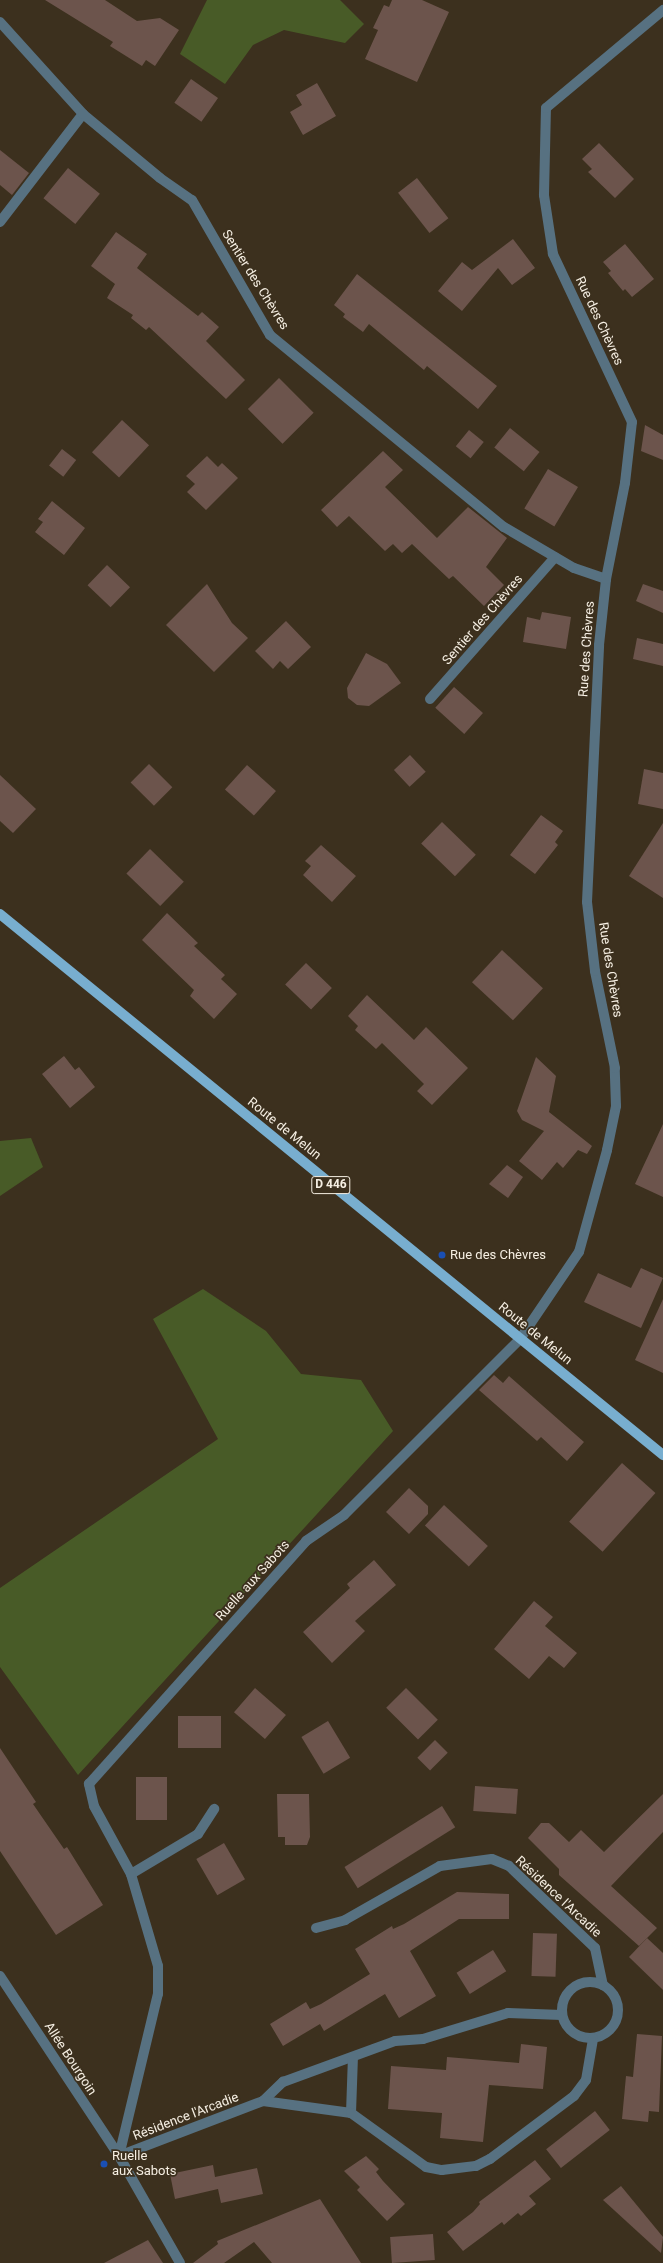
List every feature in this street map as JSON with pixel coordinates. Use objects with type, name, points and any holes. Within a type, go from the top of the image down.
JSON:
[{"type":"main road","name":"Route de Melun","points":[[0,914],[663,1455]]},
{"type":"street","name":"Rue des Chèvres","points":[[520,1338],[579,1252],[616,1106],[615,1068],[595,971],[587,902],[599,645],[606,579],[625,484],[632,422],[553,254],[544,195],[546,108],[663,10]]},
{"type":"street","name":"Sentier des Chèvres","points":[[1,25],[83,114],[160,178],[192,200],[270,335],[504,528],[574,568],[606,579]]},
{"type":"street","points":[[0,222],[83,114]]},
{"type":"street","name":"Sentier des Chèvres","points":[[430,699],[555,557]]},
{"type":"street","name":"Ruelle aux Sabots","points":[[119,2156],[158,1994],[158,1966],[130,1874],[94,1806],[90,1784],[306,1541],[344,1515],[520,1338]]},
{"type":"street","points":[[130,1874],[198,1834],[214,1809]]},
{"type":"street","name":"Résidence l'Arcadie","points":[[316,1928],[345,1920],[440,1866],[492,1859],[509,1866],[595,1948],[602,1985]]},
{"type":"street","name":"Allée Bourgoin","points":[[0,1976],[119,2156],[180,2263]]},
{"type":"street","points":[[585,1982],[602,1985],[615,1997],[618,2015],[610,2031],[593,2039],[580,2037],[570,2030],[562,2015],[564,1998],[576,1986],[585,1982]]},
{"type":"street","name":"Résidence l'Arcadie","points":[[119,2156],[262,2101],[283,2082],[396,2042],[423,2039],[508,2013],[562,2015]]},
{"type":"street","name":"Résidence l'Arcadie","points":[[262,2101],[351,2114],[426,2168],[442,2170],[476,2166],[490,2159],[574,2096],[586,2080],[593,2039]]},
{"type":"street","points":[[351,2114],[353,2057]]},
{"type":"green space","points":[[207,0],[340,0],[364,24],[345,43],[284,30],[253,45],[225,84],[180,54]]},
{"type":"green space","points":[[31,1138],[43,1167],[0,1196],[0,1141]]},
{"type":"green space","points":[[203,1289],[266,1331],[301,1374],[361,1380],[393,1431],[78,1775],[0,1667],[0,1588],[218,1439],[153,1319]]},
{"type":"building","points":[[45,0],[105,0],[137,21],[160,18],[179,30],[155,66],[146,60],[142,66],[110,46],[113,42]]},
{"type":"building","points":[[392,0],[422,0],[449,12],[417,82],[365,59],[378,30],[373,28],[384,5],[389,7]]},
{"type":"building","points":[[191,79],[218,98],[201,122],[174,103]]},
{"type":"building","points":[[317,83],[336,116],[303,135],[290,112],[302,105],[296,95]]},
{"type":"building","points":[[599,143],[634,179],[615,198],[588,172],[592,169],[582,159]]},
{"type":"building","points":[[0,150],[29,173],[12,195],[0,185]]},
{"type":"building","points":[[68,168],[100,194],[75,224],[43,198]]},
{"type":"building","points":[[417,178],[448,218],[429,233],[398,193]]},
{"type":"building","points":[[116,232],[147,254],[137,268],[198,316],[202,312],[219,327],[206,341],[245,380],[226,399],[149,327],[146,330],[131,318],[133,315],[107,298],[115,284],[91,266]]},
{"type":"building","points":[[513,239],[535,268],[512,285],[498,268],[462,311],[438,291],[462,262],[472,270]]},
{"type":"building","points":[[625,244],[654,279],[632,297],[625,289],[623,291],[608,273],[611,271],[603,262]]},
{"type":"building","points":[[357,274],[497,386],[478,409],[427,366],[424,370],[369,324],[363,332],[343,317],[345,314],[334,305]]},
{"type":"building","points":[[279,378],[314,413],[283,444],[248,409]]},
{"type":"building","points":[[122,420],[149,445],[119,477],[92,452]]},
{"type":"building","points":[[645,425],[663,435],[663,460],[641,451]]},
{"type":"building","points":[[510,428],[540,452],[524,471],[494,447]]},
{"type":"building","points":[[469,430],[484,442],[471,458],[456,446]]},
{"type":"building","points":[[62,449],[76,460],[63,477],[49,466]]},
{"type":"building","points":[[383,451],[403,470],[385,487],[437,538],[468,507],[507,538],[486,567],[504,585],[484,606],[453,576],[449,579],[412,544],[402,553],[393,544],[385,551],[349,516],[337,527],[321,510]]},
{"type":"building","points":[[207,456],[218,467],[222,463],[238,478],[206,510],[187,492],[195,484],[186,476]]},
{"type":"building","points":[[548,469],[578,487],[554,526],[524,508]]},
{"type":"building","points":[[52,501],[85,528],[64,555],[35,532],[43,522],[38,519]]},
{"type":"building","points":[[107,565],[130,587],[111,607],[88,585]]},
{"type":"building","points":[[207,584],[232,623],[248,638],[214,672],[166,625]]},
{"type":"building","points":[[643,584],[663,591],[663,613],[636,601]]},
{"type":"building","points":[[542,612],[571,617],[566,649],[523,642],[527,617],[540,620]]},
{"type":"building","points":[[286,621],[311,647],[288,669],[280,661],[273,669],[255,651]]},
{"type":"building","points":[[637,638],[663,644],[663,666],[633,659]]},
{"type":"building","points":[[366,653],[387,664],[401,683],[369,706],[357,705],[348,698],[347,688]]},
{"type":"building","points":[[454,687],[483,713],[464,734],[435,708]]},
{"type":"building","points":[[410,755],[426,772],[410,787],[394,770]]},
{"type":"building","points":[[149,764],[172,787],[154,806],[131,782]]},
{"type":"building","points":[[247,765],[276,791],[254,816],[225,790]]},
{"type":"building","points":[[644,769],[663,773],[663,809],[638,804]]},
{"type":"building","points":[[0,775],[36,809],[13,833],[0,821]]},
{"type":"building","points":[[541,815],[563,831],[555,842],[558,845],[535,874],[510,855]]},
{"type":"building","points":[[442,822],[476,855],[455,876],[421,844]]},
{"type":"building","points":[[663,823],[663,898],[629,876]]},
{"type":"building","points":[[321,845],[356,876],[332,902],[303,875],[311,866],[305,861]]},
{"type":"building","points":[[150,849],[184,882],[160,906],[126,873]]},
{"type":"building","points":[[167,913],[198,943],[194,946],[225,975],[221,979],[237,994],[214,1019],[190,996],[194,990],[142,940]]},
{"type":"building","points":[[502,950],[543,988],[513,1020],[472,982]]},
{"type":"building","points":[[306,963],[332,988],[311,1010],[285,985]]},
{"type":"building","points":[[367,995],[414,1040],[426,1027],[468,1068],[432,1105],[417,1091],[424,1084],[382,1043],[376,1049],[355,1030],[358,1026],[348,1016]]},
{"type":"building","points":[[64,1056],[75,1070],[79,1067],[95,1087],[70,1108],[42,1074]]},
{"type":"building","points":[[536,1057],[556,1076],[549,1112],[592,1146],[587,1154],[578,1150],[563,1168],[557,1162],[542,1180],[519,1161],[544,1131],[522,1120],[517,1111]]},
{"type":"building","points":[[663,1124],[663,1197],[635,1184]]},
{"type":"building","points":[[507,1165],[523,1177],[508,1198],[489,1184]]},
{"type":"building","points":[[641,1268],[663,1278],[641,1328],[584,1302],[598,1273],[631,1288]]},
{"type":"building","points":[[663,1299],[663,1373],[635,1360]]},
{"type":"building","points":[[494,1375],[503,1383],[509,1376],[584,1442],[567,1461],[541,1437],[537,1441],[479,1390]]},
{"type":"building","points":[[622,1463],[655,1493],[603,1552],[569,1522]]},
{"type":"building","points":[[409,1488],[428,1506],[428,1514],[409,1534],[386,1512]]},
{"type":"building","points":[[444,1505],[488,1546],[469,1566],[425,1525]]},
{"type":"building","points":[[374,1560],[396,1585],[355,1621],[365,1631],[332,1663],[303,1632],[350,1588],[347,1584]]},
{"type":"building","points":[[534,1601],[553,1617],[545,1626],[577,1653],[564,1668],[549,1656],[529,1679],[494,1649]]},
{"type":"building","points":[[255,1688],[286,1715],[265,1739],[234,1712]]},
{"type":"building","points":[[406,1688],[438,1720],[418,1740],[386,1708]]},
{"type":"building","points":[[178,1716],[221,1716],[221,1748],[178,1748]]},
{"type":"building","points":[[328,1721],[350,1758],[324,1774],[301,1737]]},
{"type":"building","points":[[435,1740],[448,1753],[430,1770],[417,1758]]},
{"type":"building","points":[[0,1748],[36,1802],[33,1804],[64,1849],[67,1847],[103,1905],[56,1935],[0,1851]]},
{"type":"building","points":[[136,1777],[167,1777],[167,1820],[136,1820]]},
{"type":"building","points":[[475,1786],[518,1789],[516,1814],[473,1811]]},
{"type":"building","points":[[277,1794],[309,1794],[310,1837],[307,1845],[285,1845],[285,1837],[278,1837]]},
{"type":"building","points":[[663,1794],[663,1832],[611,1886],[657,1928],[639,1946],[559,1875],[559,1869],[528,1838],[541,1823],[549,1823],[569,1842],[581,1830],[604,1852]]},
{"type":"building","points":[[442,1806],[455,1827],[358,1888],[344,1867]]},
{"type":"building","points":[[224,1843],[245,1879],[217,1895],[196,1859]]},
{"type":"building","points":[[457,1892],[509,1894],[509,1919],[459,1919],[410,1951],[436,1996],[399,2018],[385,1994],[324,2031],[320,2024],[283,2046],[270,2024],[306,2002],[310,2009],[321,2004],[370,1974],[355,1949],[392,1926],[393,1929],[404,1924]]},
{"type":"building","points":[[533,1933],[557,1934],[555,1977],[531,1976]]},
{"type":"building","points":[[647,1938],[663,1953],[663,1990],[629,1957]]},
{"type":"building","points":[[493,1950],[506,1971],[470,1994],[457,1973]]},
{"type":"building","points":[[637,2034],[662,2036],[659,2112],[649,2111],[648,2122],[622,2119],[626,2076],[633,2077]]},
{"type":"building","points":[[521,2044],[547,2047],[543,2089],[489,2085],[483,2142],[440,2138],[442,2113],[388,2109],[391,2066],[446,2070],[447,2057],[519,2063]]},
{"type":"building","points":[[595,2111],[610,2130],[561,2168],[546,2149]]},
{"type":"building","points":[[366,2156],[379,2169],[376,2172],[383,2181],[405,2204],[387,2221],[357,2190],[360,2187],[344,2171]]},
{"type":"building","points":[[535,2160],[551,2179],[529,2196],[536,2204],[521,2216],[518,2213],[504,2225],[502,2222],[463,2251],[447,2232],[473,2212],[480,2204],[479,2202]]},
{"type":"building","points":[[213,2165],[215,2177],[257,2168],[263,2194],[221,2203],[218,2189],[175,2199],[170,2174]]},
{"type":"building","points":[[621,2186],[663,2237],[661,2253],[603,2200]]},
{"type":"building","points":[[320,2199],[361,2263],[272,2263],[254,2242],[224,2263],[193,2263],[218,2244],[217,2241]]},
{"type":"building","points":[[433,2234],[435,2260],[392,2263],[390,2237]]},
{"type":"building","points":[[148,2240],[163,2263],[104,2263]]},
{"type":"place","name":"Rue des Chèvres","points":[[442,1255]]},
{"type":"place","name":"Ruelle aux Sabots","points":[[104,2164]]}]
